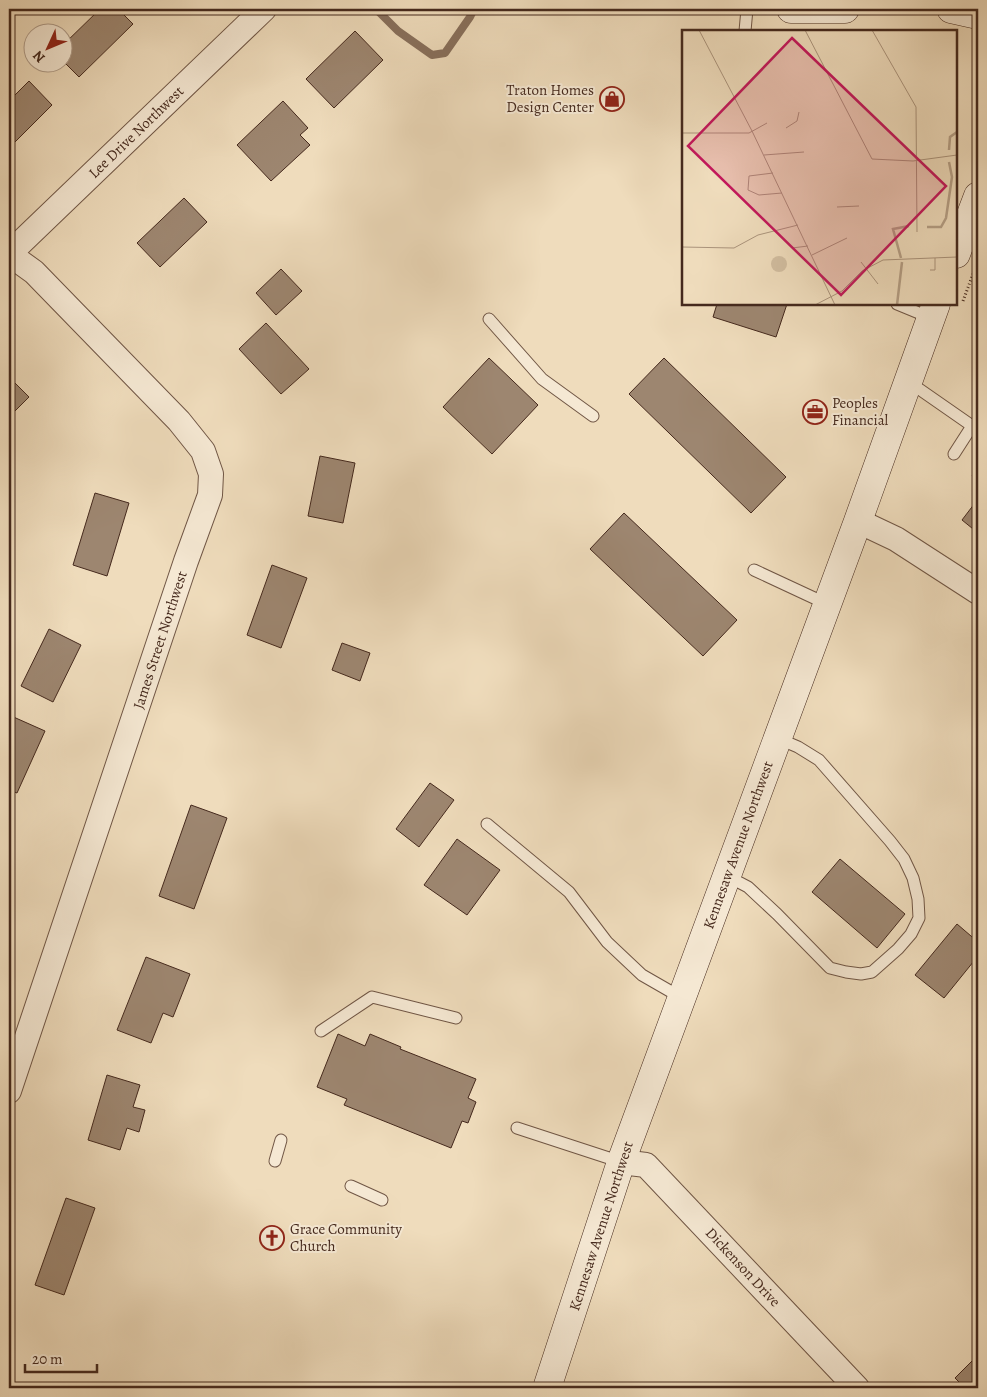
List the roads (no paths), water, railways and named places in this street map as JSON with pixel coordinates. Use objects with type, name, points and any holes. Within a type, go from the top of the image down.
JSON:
[{"type":"street","name":"Lee Drive Northwest","points":[[9,254],[264,9]]},
{"type":"street","points":[[791,9],[845,9]]},
{"type":"street","points":[[951,9],[978,15]]},
{"type":"street","points":[[957,251],[978,196]]},
{"type":"street","name":"James Street Northwest","points":[[9,254],[34,272],[179,421],[203,451],[211,474],[210,495],[186,561],[9,1091]]},
{"type":"street","name":"Kennesaw Avenue Northwest","points":[[547,1388],[621,1162],[934,311]]},
{"type":"street","points":[[858,521],[896,539],[978,592]]},
{"type":"street","name":"Dickenson Drive","points":[[621,1162],[646,1165],[857,1388]]},
{"type":"lane","points":[[745,30],[747,9]]},
{"type":"lane","points":[[902,305],[934,311]]},
{"type":"lane","points":[[489,319],[542,379],[593,416]]},
{"type":"lane","points":[[909,382],[975,428],[954,454]]},
{"type":"lane","points":[[754,570],[827,604]]},
{"type":"lane","points":[[727,876],[748,887],[830,968],[846,972],[861,974],[872,972],[898,949],[911,934],[919,918],[918,899],[913,878],[904,859],[890,841],[820,760],[778,738]]},
{"type":"lane","points":[[487,824],[569,892],[607,942],[642,975],[682,998]]},
{"type":"lane","points":[[320,1032],[372,997],[456,1018]]},
{"type":"lane","points":[[517,1128],[621,1162]]},
{"type":"lane","points":[[275,1161],[281,1140]]},
{"type":"lane","points":[[351,1186],[382,1200]]},
{"type":"waterway","points":[[376,9],[398,31],[432,55],[445,53],[474,9]]},
{"type":"place","name":"Traton Homes Design Center","points":[[612,99]]},
{"type":"place","name":"Peoples Financial","points":[[815,412]]},
{"type":"place","name":"Grace Community Church","points":[[272,1238]]}]
